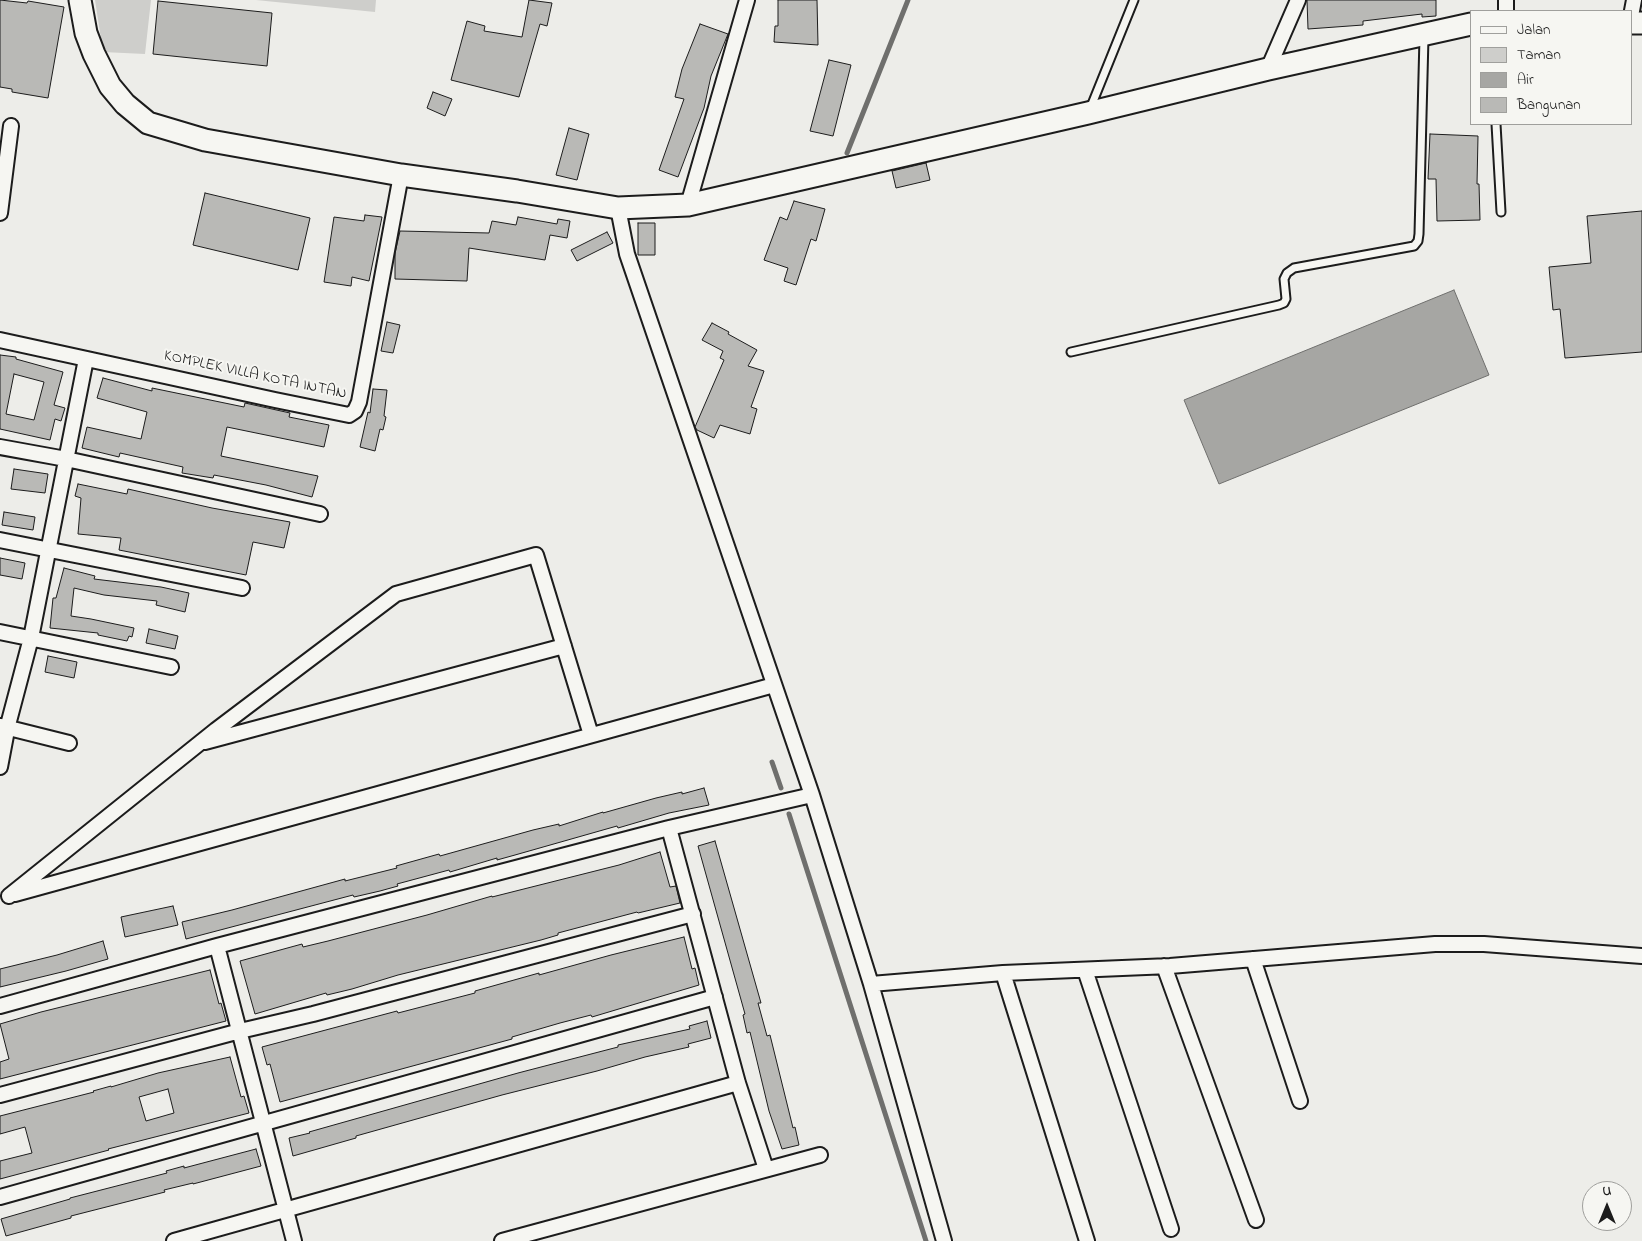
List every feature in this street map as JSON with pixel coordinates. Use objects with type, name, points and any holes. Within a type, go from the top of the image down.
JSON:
[{"type":"main road","points":[[80,0],[86,33],[110,86],[125,104],[148,123],[205,140],[401,175],[517,191],[618,208],[688,205],[1268,69],[1470,24]]},
{"type":"street","points":[[688,205],[747,0]]},
{"type":"street","points":[[1268,69],[1298,0]]},
{"type":"street","points":[[0,213],[11,126]]},
{"type":"street","name":"KOMPLEK VILLA KOTA INTAN","points":[[0,340],[275,400],[349,414],[355,411],[359,402],[401,175]]},
{"type":"street","points":[[618,208],[626,254],[812,795],[871,984],[944,1241]]},
{"type":"street","points":[[0,768],[4,727],[32,638],[86,358]]},
{"type":"street","points":[[0,447],[66,459],[320,514]]},
{"type":"street","points":[[0,540],[242,588]]},
{"type":"street","points":[[4,897],[200,743],[396,594],[536,555],[591,735]]},
{"type":"street","points":[[0,632],[171,667]]},
{"type":"street","points":[[200,743],[564,646]]},
{"type":"street","points":[[4,897],[774,685]]},
{"type":"street","points":[[4,727],[68,743]]},
{"type":"street","points":[[0,1006],[217,946],[669,828],[812,795]]},
{"type":"street","points":[[669,828],[738,1083],[766,1170]]},
{"type":"street","points":[[0,1095],[693,914]]},
{"type":"street","points":[[871,984],[1003,973],[1164,966],[1435,944],[1484,944],[1642,956]]},
{"type":"street","points":[[217,946],[294,1241]]},
{"type":"street","points":[[1253,959],[1300,1101]]},
{"type":"street","points":[[1164,966],[1256,1220]]},
{"type":"street","points":[[1085,970],[1170,1229]]},
{"type":"street","points":[[1003,973],[1087,1241]]},
{"type":"street","points":[[0,1197],[715,997]]},
{"type":"street","points":[[174,1241],[738,1083]]},
{"type":"street","points":[[502,1241],[820,1155]]},
{"type":"lane","points":[[1088,112],[1134,0]]},
{"type":"lane","points":[[1071,352],[1278,305],[1284,303],[1286,299],[1284,279],[1287,273],[1294,268],[1414,246],[1418,241],[1419,234],[1424,34]]},
{"type":"lane","points":[[1496,125],[1501,212]]},
{"type":"green space","points":[[95,0],[151,0],[145,54],[103,52]]},
{"type":"green space","points":[[256,0],[376,0],[375,12]]},
{"type":"water","points":[[1454,290],[1489,375],[1219,484],[1184,400]]},
{"type":"building","points":[[0,0],[27,3],[28,1],[64,7],[48,98],[12,92],[12,89],[0,87]]},
{"type":"building","points":[[529,0],[552,3],[547,26],[540,24],[519,97],[451,80],[467,21],[485,26],[484,31],[522,37]]},
{"type":"building","points":[[778,0],[817,0],[818,45],[774,42],[775,26],[778,26]]},
{"type":"building","points":[[1307,0],[1436,0],[1436,16],[1422,17],[1422,14],[1363,21],[1363,25],[1308,29]]},
{"type":"building","points":[[158,1],[272,13],[267,66],[153,54]]},
{"type":"building","points":[[700,24],[728,34],[711,76],[704,108],[678,177],[659,170],[684,99],[675,97],[682,69]]},
{"type":"building","points":[[829,60],[851,65],[833,136],[810,131]]},
{"type":"building","points":[[433,92],[452,99],[445,116],[427,108]]},
{"type":"building","points":[[569,128],[589,134],[577,180],[556,175]]},
{"type":"building","points":[[1430,134],[1478,136],[1477,184],[1479,184],[1480,220],[1437,221],[1436,179],[1428,179]]},
{"type":"building","points":[[926,163],[930,180],[896,188],[892,171]]},
{"type":"building","points":[[205,193],[310,218],[298,270],[193,245]]},
{"type":"building","points":[[794,201],[825,209],[816,241],[811,239],[796,285],[784,281],[788,268],[764,260],[780,217],[787,220]]},
{"type":"building","points":[[1642,211],[1642,352],[1565,358],[1560,309],[1553,310],[1549,267],[1591,263],[1587,216]]},
{"type":"building","points":[[365,215],[382,217],[369,281],[352,277],[351,286],[324,282],[334,217],[364,221]]},
{"type":"building","points":[[518,217],[557,224],[558,219],[570,221],[567,238],[550,235],[545,260],[469,248],[467,281],[395,279],[395,253],[400,231],[489,233],[492,221],[516,225]]},
{"type":"building","points":[[638,223],[655,223],[655,255],[638,255]]},
{"type":"building","points":[[607,232],[613,243],[577,261],[571,250]]},
{"type":"building","points":[[387,322],[400,325],[393,353],[381,351]]},
{"type":"building","points":[[712,323],[757,350],[748,366],[764,371],[751,407],[757,409],[750,434],[720,425],[714,438],[697,430],[695,427],[724,360],[720,358],[723,351],[702,340]]},
{"type":"building","points":[[0,355],[16,357],[16,359],[63,372],[54,405],[65,408],[61,421],[55,419],[50,440],[0,429]],"holes":[[[14,374],[44,382],[34,420],[6,414]]]},
{"type":"building","points":[[103,378],[152,391],[152,388],[244,407],[245,403],[290,413],[289,417],[329,425],[324,447],[227,427],[221,456],[318,476],[312,497],[266,485],[214,475],[213,478],[182,473],[183,467],[120,453],[119,457],[82,448],[87,427],[141,439],[147,412],[97,398]]},
{"type":"building","points":[[373,389],[387,390],[384,416],[386,417],[383,430],[380,429],[375,451],[360,447],[368,412],[370,413]]},
{"type":"building","points":[[14,469],[48,474],[45,493],[11,489]]},
{"type":"building","points":[[78,484],[127,494],[128,489],[212,508],[290,522],[284,548],[253,542],[246,575],[119,550],[121,538],[78,534],[81,498],[75,496]]},
{"type":"building","points":[[4,512],[35,517],[33,530],[2,525]]},
{"type":"building","points":[[0,558],[25,563],[22,579],[0,575]]},
{"type":"building","points":[[64,568],[95,576],[94,579],[161,587],[189,593],[185,612],[156,605],[157,601],[104,595],[74,588],[71,616],[134,628],[132,637],[129,636],[127,641],[98,635],[98,633],[50,628],[53,598],[56,598]]},
{"type":"building","points":[[149,629],[178,636],[175,649],[146,643]]},
{"type":"building","points":[[48,656],[77,662],[74,678],[45,672]]},
{"type":"building","points":[[704,788],[709,805],[669,813],[618,828],[617,826],[497,860],[497,858],[450,872],[449,870],[397,884],[398,886],[380,891],[354,897],[353,895],[186,939],[182,922],[345,879],[345,881],[397,868],[396,866],[439,854],[440,856],[533,830],[559,824],[559,826],[656,798]]},
{"type":"building","points":[[715,841],[761,1003],[758,1003],[767,1036],[770,1035],[799,1145],[782,1149],[769,1111],[750,1032],[747,1033],[743,1015],[745,1014],[698,846]]},
{"type":"building","points":[[660,852],[670,887],[676,886],[680,903],[637,912],[558,933],[558,935],[541,940],[398,975],[352,989],[327,995],[326,993],[255,1014],[240,961],[302,944],[303,947],[328,941],[492,896],[619,865]]},
{"type":"building","points":[[173,906],[178,925],[125,937],[121,917]]},
{"type":"building","points":[[684,937],[692,969],[695,968],[699,985],[592,1017],[591,1015],[560,1023],[512,1037],[512,1039],[280,1102],[270,1064],[267,1065],[262,1047],[397,1011],[398,1013],[475,993],[475,991],[539,973],[539,975]]},
{"type":"building","points":[[103,941],[108,959],[0,987],[0,969]]},
{"type":"building","points":[[210,970],[219,1004],[221,1003],[226,1021],[0,1079],[0,1062],[9,1059],[0,1024]]},
{"type":"building","points":[[707,1021],[711,1038],[688,1044],[689,1047],[502,1095],[356,1136],[356,1138],[293,1156],[289,1138],[518,1073],[618,1047],[618,1045],[690,1029],[689,1026]]},
{"type":"building","points":[[230,1057],[241,1097],[244,1096],[249,1113],[0,1179],[0,1161],[32,1153],[25,1127],[0,1134],[0,1116],[94,1092],[158,1073]],"holes":[[[168,1089],[174,1113],[146,1121],[139,1097]]]},
{"type":"building","points":[[256,1149],[261,1166],[164,1190],[165,1192],[71,1216],[71,1218],[6,1236],[1,1219],[70,1198],[167,1173],[166,1171],[184,1166],[184,1168]]},
{"type":"waterway","points":[[847,153],[908,0]]},
{"type":"waterway","points":[[772,762],[781,788]]},
{"type":"waterway","points":[[789,814],[926,1241]]}]
